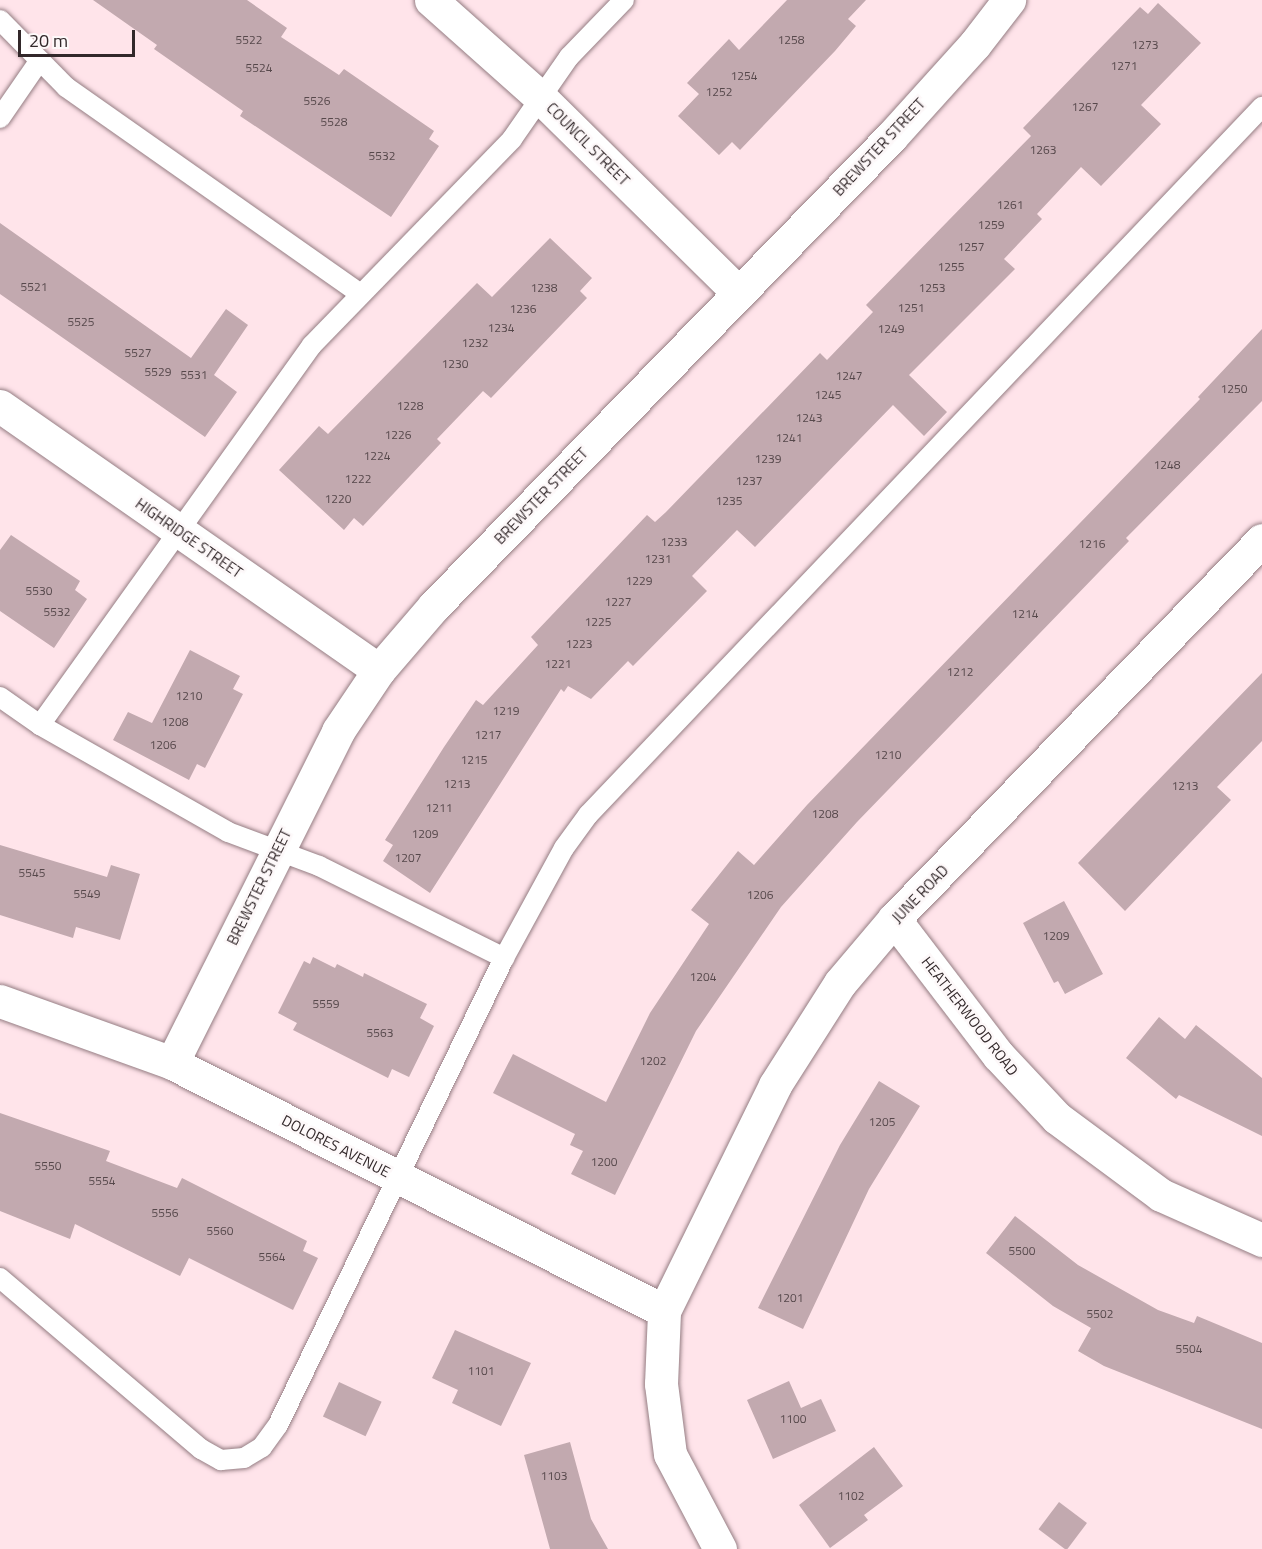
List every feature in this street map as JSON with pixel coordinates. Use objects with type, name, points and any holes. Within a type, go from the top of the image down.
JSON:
[{"type":"street","name":"COUNCIL STREET","points":[[431,0],[541,98],[739,293]]},
{"type":"street","name":"BREWSTER STREET","points":[[172,1064],[277,849],[338,731],[379,670],[434,606],[891,136],[1010,0]]},
{"type":"street","name":"HIGHRIDGE STREET","points":[[0,406],[379,670]]},
{"type":"street","name":"JUNE ROAD","points":[[664,1311],[774,1085],[807,1029],[840,982],[894,919],[1262,540]]},
{"type":"street","name":"HEATHERWOOD ROAD","points":[[894,919],[998,1055],[1057,1118],[1161,1195],[1262,1240]]},
{"type":"street","name":"DOLORES AVENUE","points":[[0,1001],[172,1064],[664,1311]]},
{"type":"street","points":[[664,1311],[661,1384],[670,1454],[720,1549]]},
{"type":"lane","points":[[40,725],[312,345],[512,139],[569,57],[624,0]]},
{"type":"lane","points":[[0,20],[66,87],[360,294]]},
{"type":"lane","points":[[0,118],[40,60]]},
{"type":"lane","points":[[0,1278],[201,1449],[221,1460],[244,1458],[262,1447],[278,1425],[504,958],[564,848],[588,815],[1262,107]]},
{"type":"lane","points":[[0,697],[40,725],[228,832],[277,849],[504,958]]},
{"type":"building","points":[[93,0],[247,0],[287,28],[281,37],[339,75],[344,69],[434,131],[429,139],[439,146],[391,217],[240,116],[243,111],[154,49],[157,45]]},
{"type":"building","points":[[787,0],[866,0],[848,19],[856,26],[835,51],[740,150],[732,142],[719,155],[678,116],[699,94],[687,83],[729,39],[739,50]]},
{"type":"building","points":[[1158,3],[1201,43],[1141,105],[1161,124],[1101,186],[1081,167],[1037,214],[1042,219],[1004,259],[1015,269],[909,375],[947,412],[924,436],[893,405],[755,547],[737,530],[692,576],[707,591],[633,666],[628,661],[591,699],[568,686],[564,692],[561,689],[430,893],[383,861],[393,845],[385,840],[444,747],[476,700],[483,705],[538,645],[531,637],[647,515],[655,522],[666,512],[820,353],[827,360],[873,312],[866,305],[1031,136],[1023,128],[1140,7],[1148,14]]},
{"type":"building","points":[[0,223],[191,358],[226,309],[248,325],[214,375],[237,392],[205,437],[0,294]]},
{"type":"building","points":[[550,238],[592,278],[580,291],[587,298],[491,398],[483,391],[437,439],[441,443],[363,526],[354,518],[344,530],[279,470],[319,426],[328,434],[477,283],[492,297]]},
{"type":"building","points":[[1262,329],[1262,401],[1126,538],[1129,541],[857,822],[781,907],[696,1031],[615,1195],[571,1174],[583,1151],[570,1145],[575,1134],[493,1093],[513,1054],[606,1102],[650,1013],[709,924],[691,910],[738,851],[754,865],[807,805],[1200,399],[1198,397]]},
{"type":"building","points":[[11,535],[80,581],[75,590],[87,599],[54,648],[0,611],[0,550]]},
{"type":"building","points":[[190,650],[240,676],[233,689],[243,694],[205,768],[197,764],[189,780],[113,740],[128,712],[152,723]]},
{"type":"building","points":[[1262,673],[1262,741],[1217,787],[1231,800],[1125,911],[1078,863]]},
{"type":"building","points":[[0,845],[107,877],[111,865],[140,874],[120,940],[76,927],[73,938],[0,915]]},
{"type":"building","points":[[1064,901],[1103,974],[1065,994],[1058,981],[1054,983],[1023,923]]},
{"type":"building","points":[[313,957],[335,968],[337,964],[363,977],[364,973],[427,1004],[420,1018],[434,1026],[409,1077],[392,1069],[388,1078],[293,1030],[297,1023],[278,1013],[304,961],[310,964]]},
{"type":"building","points":[[1159,1017],[1185,1039],[1196,1025],[1262,1078],[1262,1136],[1179,1095],[1176,1099],[1126,1058]]},
{"type":"building","points":[[879,1081],[920,1106],[869,1189],[803,1329],[758,1308],[840,1145]]},
{"type":"building","points":[[0,1113],[110,1151],[106,1161],[177,1188],[182,1178],[307,1241],[303,1251],[318,1258],[293,1310],[189,1258],[180,1276],[75,1224],[70,1239],[0,1211]]},
{"type":"building","points":[[1015,1216],[1078,1265],[1158,1310],[1194,1323],[1197,1316],[1262,1343],[1262,1429],[1104,1366],[1078,1351],[1091,1328],[1053,1306],[986,1253]]},
{"type":"building","points":[[455,1330],[531,1363],[501,1426],[452,1403],[458,1390],[432,1378]]},
{"type":"building","points":[[789,1381],[801,1408],[821,1399],[836,1431],[773,1459],[747,1400]]},
{"type":"building","points":[[339,1382],[382,1402],[366,1436],[323,1416]]},
{"type":"building","points":[[570,1442],[591,1519],[608,1549],[550,1549],[524,1455]]},
{"type":"building","points":[[874,1447],[903,1486],[864,1515],[868,1520],[830,1548],[799,1505]]},
{"type":"building","points":[[1059,1502],[1087,1523],[1067,1549],[1039,1529]]}]
